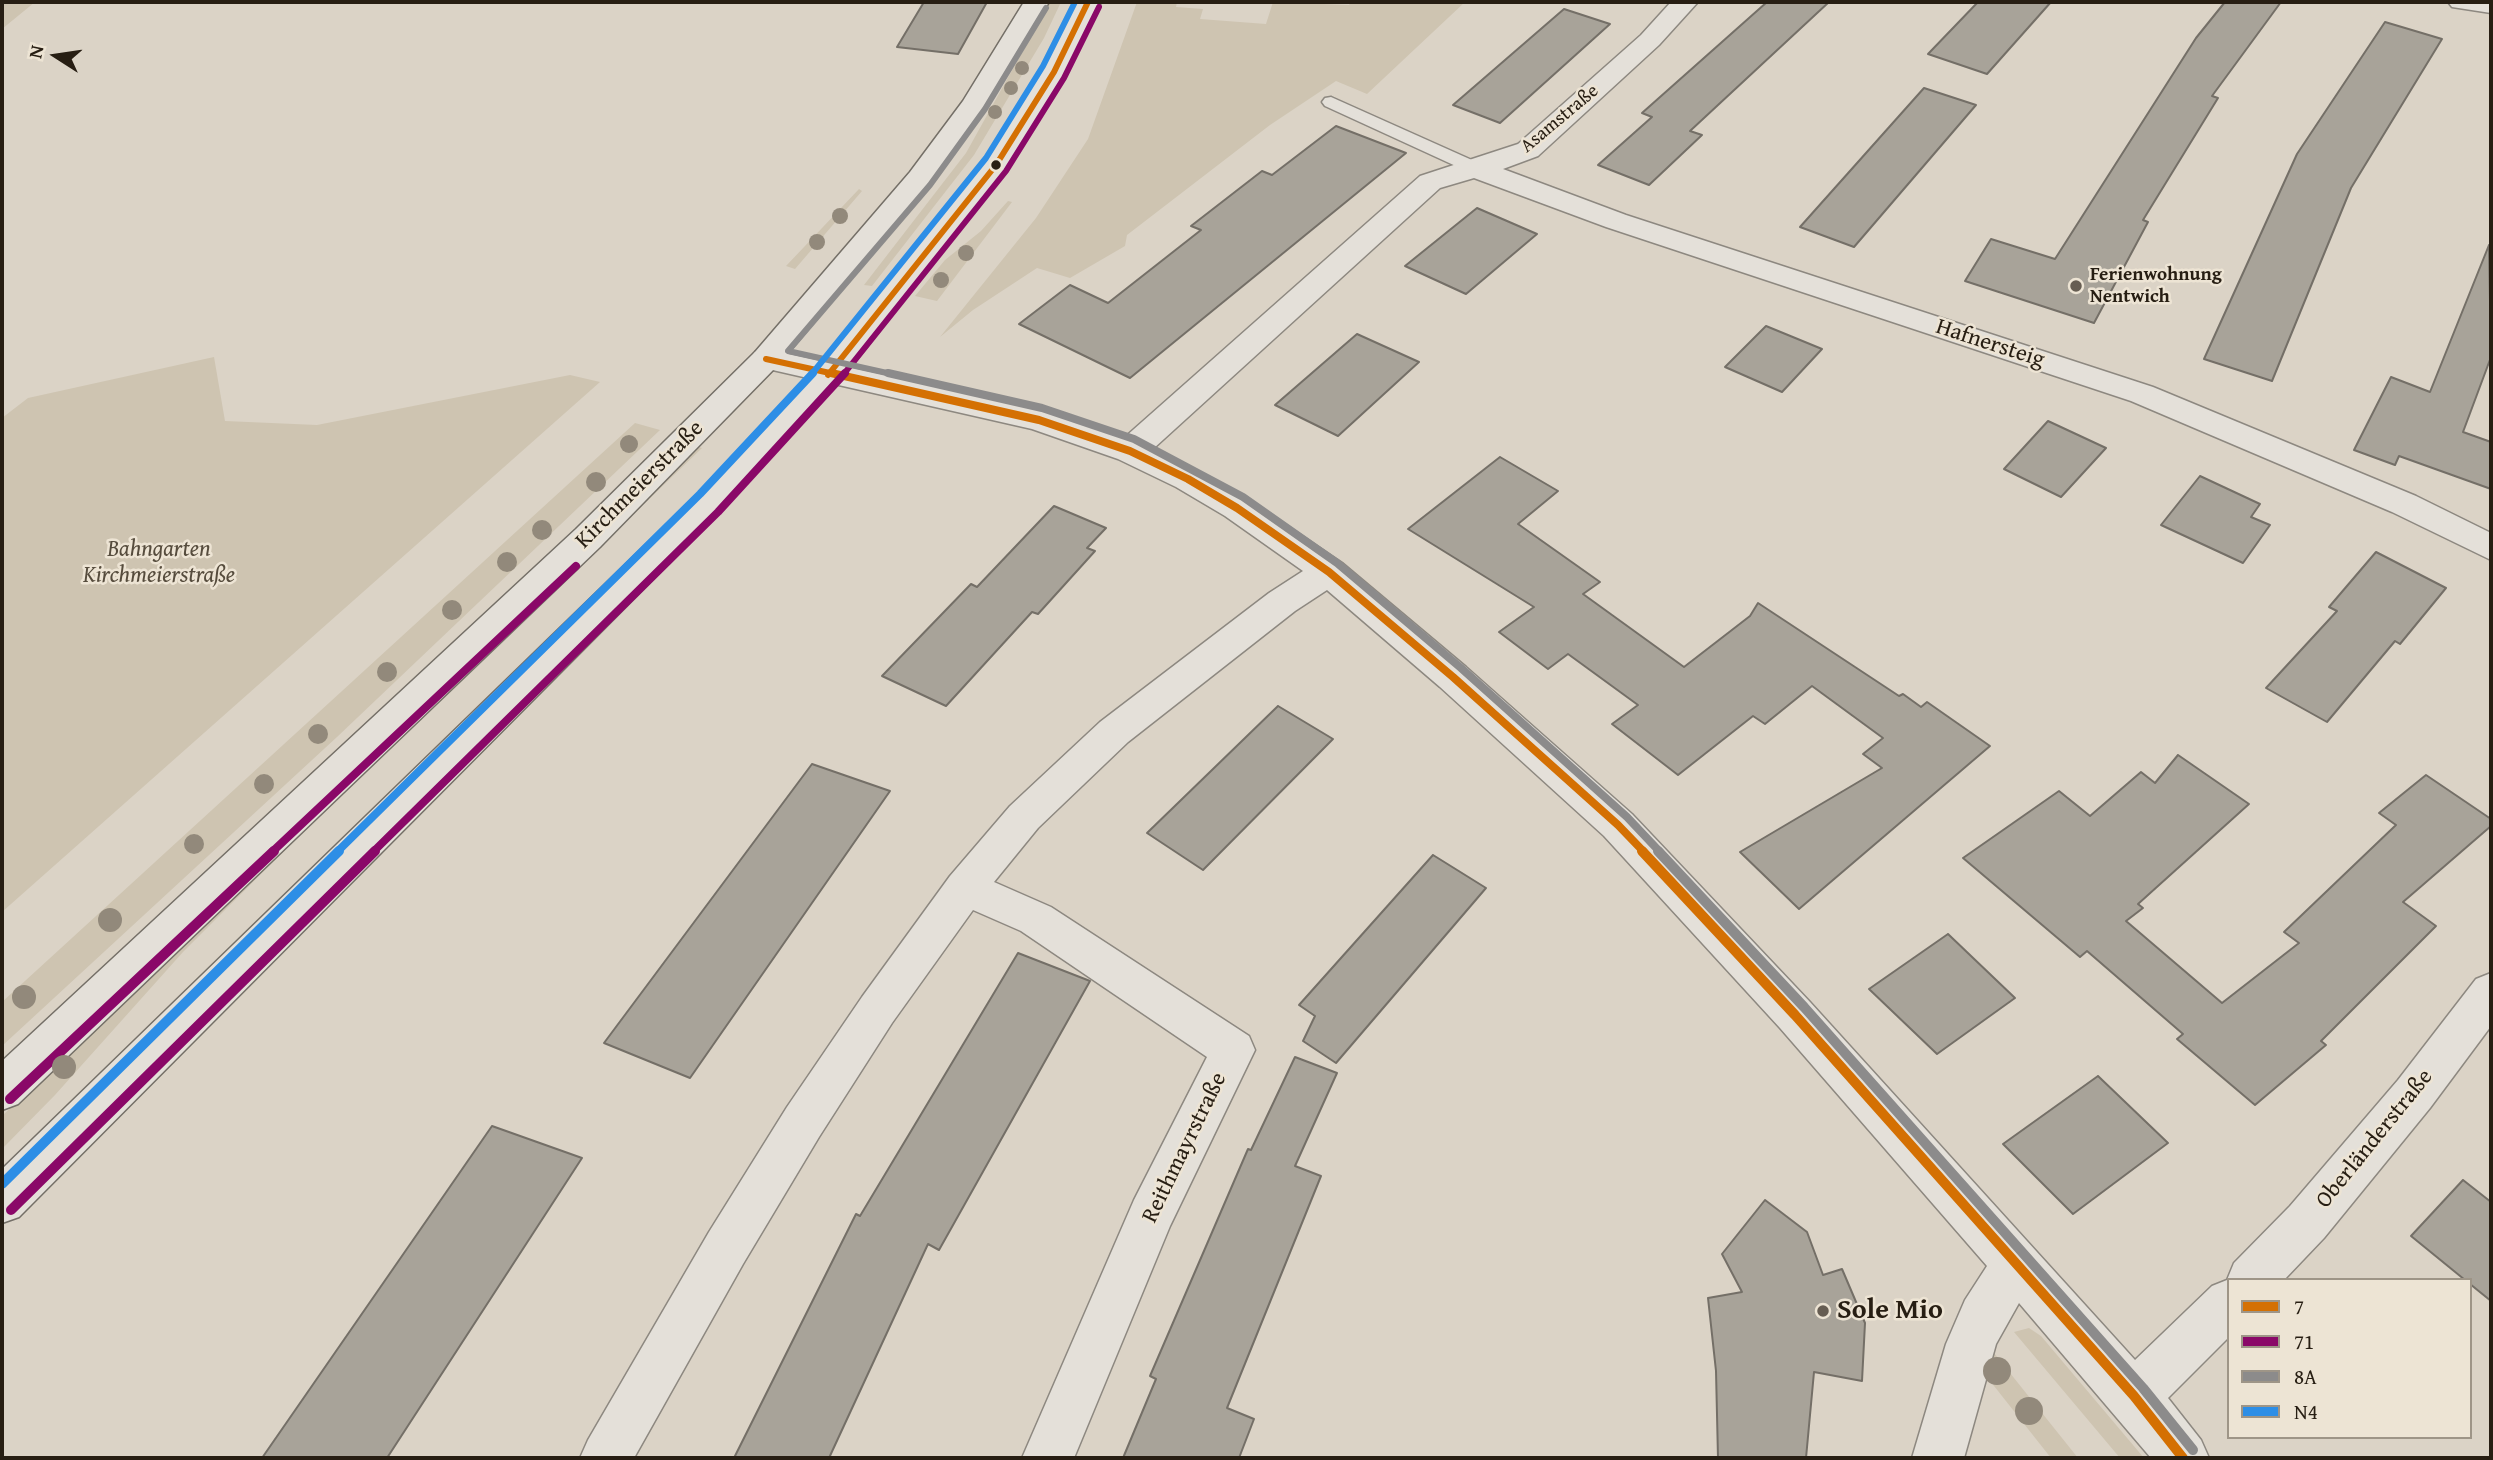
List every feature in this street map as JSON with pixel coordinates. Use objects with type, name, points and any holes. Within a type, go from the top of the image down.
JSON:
[{"type":"street","name":"Kirchmeierstraße","points":[[2,1090],[588,538],[766,359],[920,178],[965,118],[1016,39],[1036,2]]},
{"type":"street","points":[[2,1201],[202,1000],[709,503],[828,374],[996,165],[1054,72],[1088,2]]},
{"type":"street","name":"Asamstraße","points":[[1130,452],[1430,182],[1477,169],[1528,150],[1650,40],[1685,2]]},
{"type":"street","points":[[2461,2],[2491,6]]},
{"type":"street","name":"Hafnersteig","points":[[1477,169],[1616,221],[2142,394],[2404,504],[2491,548]]},
{"type":"street","points":[[766,359],[1039,419],[1130,452],[1188,479],[1237,508],[1329,572],[1453,677],[1618,825],[1794,1015],[2134,1396],[2183,1458]]},
{"type":"street","points":[[606,1458],[726,1248],[803,1122],[877,1010],[965,888],[1024,817],[1114,732],[1282,601],[1329,572]]},
{"type":"street","name":"Reithmayrstraße","points":[[965,888],[1036,919],[1233,1050],[1151,1216],[1048,1458]]},
{"type":"street","name":"Oberländerstraße","points":[[2253,1278],[2307,1222],[2414,1094],[2491,992]]},
{"type":"street","points":[[1938,1458],[1971,1344],[1982,1318],[2015,1265]]},
{"type":"street","points":[[2134,1396],[2227,1305]]},
{"type":"lane","points":[[1331,102],[1477,169]]},
{"type":"green space","points":[[2,2],[35,2],[2,29]]},
{"type":"green space","points":[[1050,2],[1061,2],[1044,38],[974,155],[872,286],[864,285],[966,153]]},
{"type":"green space","points":[[1137,2],[1177,2],[1176,7],[1203,9],[1200,19],[1266,24],[1273,2],[1349,5],[1351,2],[1465,2],[1367,94],[1336,81],[1270,125],[1127,235],[1125,246],[1070,278],[1037,268],[973,310],[940,337],[1036,218],[1088,139]]},
{"type":"green space","points":[[859,189],[862,191],[795,269],[786,266]]},
{"type":"green space","points":[[1008,201],[1012,202],[937,301],[915,296],[945,260],[981,231]]},
{"type":"green space","name":"Bahngarten Kirchmeierstraße","points":[[214,357],[225,421],[317,425],[570,375],[600,382],[2,912],[2,418],[28,398]]},
{"type":"green space","points":[[635,423],[660,430],[337,737],[2,1046],[2,1002]]},
{"type":"green space","points":[[696,446],[702,448],[183,952],[55,1095],[2,1149],[2,1116]]},
{"type":"green space","points":[[2029,1328],[2041,1336],[2144,1458],[2120,1458],[2014,1332]]},
{"type":"green space","points":[[1994,1353],[2078,1458],[2051,1458],[1983,1372]]},
{"type":"building","points":[[924,2],[987,2],[958,54],[897,47]]},
{"type":"building","points":[[1767,2],[1829,2],[1690,131],[1702,135],[1649,185],[1598,165],[1652,117],[1642,113]]},
{"type":"building","points":[[1978,2],[2051,2],[1987,74],[1928,54]]},
{"type":"building","points":[[2225,2],[2281,2],[2212,96],[2218,98],[2143,220],[2148,222],[2094,323],[1965,281],[1991,239],[2055,259],[2196,38]]},
{"type":"building","points":[[1564,9],[1610,24],[1500,123],[1453,105]]},
{"type":"building","points":[[2385,22],[2442,39],[2351,188],[2272,381],[2204,359],[2297,154]]},
{"type":"building","points":[[1924,88],[1976,105],[1854,247],[1800,227]]},
{"type":"building","points":[[1336,126],[1406,153],[1130,378],[1019,324],[1070,285],[1108,303],[1201,230],[1191,226],[1262,171],[1272,175]]},
{"type":"building","points":[[1477,208],[1537,234],[1466,294],[1405,266]]},
{"type":"building","points":[[2489,245],[2491,357],[2463,432],[2491,442],[2491,489],[2399,456],[2395,465],[2354,450],[2391,377],[2430,392]]},
{"type":"building","points":[[1766,326],[1822,349],[1782,392],[1725,367]]},
{"type":"building","points":[[1357,334],[1419,362],[1338,436],[1275,405]]},
{"type":"building","points":[[2048,421],[2106,448],[2061,497],[2004,469]]},
{"type":"building","points":[[1500,457],[1558,491],[1518,524],[1600,582],[1583,594],[1684,667],[1750,616],[1758,603],[1899,696],[1903,694],[1921,707],[1927,702],[1990,746],[1799,909],[1740,852],[1882,768],[1863,754],[1883,738],[1812,686],[1765,724],[1753,716],[1678,775],[1612,724],[1638,705],[1568,654],[1548,669],[1499,632],[1534,607],[1408,529]]},
{"type":"building","points":[[2200,476],[2260,504],[2251,517],[2270,525],[2243,563],[2161,525]]},
{"type":"building","points":[[1054,506],[1106,528],[1087,548],[1095,551],[1038,614],[1032,612],[946,706],[882,676],[971,584],[977,587]]},
{"type":"building","points":[[2376,552],[2446,588],[2400,644],[2395,641],[2327,722],[2266,688],[2337,611],[2329,607]]},
{"type":"building","points":[[1278,706],[1333,739],[1203,870],[1147,833]]},
{"type":"building","points":[[2178,755],[2249,804],[2138,904],[2143,908],[2126,921],[2222,1003],[2299,943],[2284,932],[2396,825],[2379,813],[2426,775],[2491,819],[2491,826],[2403,902],[2436,926],[2321,1041],[2326,1045],[2255,1105],[2177,1039],[2183,1034],[2087,951],[2080,957],[1963,858],[2059,791],[2090,816],[2141,772],[2155,783]]},
{"type":"building","points":[[812,764],[890,791],[690,1078],[604,1043]]},
{"type":"building","points":[[1433,855],[1486,888],[1336,1063],[1303,1041],[1315,1016],[1299,1005]]},
{"type":"building","points":[[1948,934],[2015,998],[1937,1054],[1869,989]]},
{"type":"building","points":[[1018,953],[1090,981],[939,1250],[928,1244],[829,1458],[734,1458],[856,1214],[860,1216]]},
{"type":"building","points":[[1295,1057],[1337,1073],[1295,1166],[1321,1176],[1227,1408],[1254,1419],[1239,1458],[1123,1458],[1156,1379],[1150,1376],[1248,1149],[1251,1150]]},
{"type":"building","points":[[2098,1076],[2168,1143],[2073,1214],[2003,1144]]},
{"type":"building","points":[[492,1126],[582,1158],[387,1458],[262,1458]]},
{"type":"building","points":[[2463,1180],[2491,1202],[2491,1301],[2472,1286],[2472,1278],[2463,1278],[2411,1236]]},
{"type":"building","points":[[1765,1200],[1807,1232],[1823,1275],[1842,1269],[1865,1323],[1862,1381],[1814,1372],[1806,1458],[1718,1458],[1716,1371],[1708,1298],[1742,1292],[1722,1254]]},
{"type":"transit line","name":"N4","points":[[2,1184],[700,494],[819,367],[986,158],[1043,66],[1075,2]]},
{"type":"transit line","name":"7","points":[[828,375],[996,165],[1054,72],[1088,2]]},
{"type":"transit line","name":"71","points":[[11,1210],[718,512],[837,383],[1006,171],[1064,78],[1099,7]]},
{"type":"transit line","name":"8A","points":[[1046,8],[985,109],[930,185],[788,351],[1042,408],[1134,439],[1193,468],[1243,497],[1337,563],[1461,668],[1627,817],[1804,1007],[2143,1388],[2193,1450]]},
{"type":"transit line","name":"7","points":[[766,359],[1039,420],[1130,451],[1188,479],[1237,508],[1329,572],[1453,677],[1618,825],[1795,1015],[2134,1396],[2183,1458]]},
{"type":"transit line","name":"71","points":[[10,1099],[576,566]]},
{"type":"place","name":"Ferienwohnung Nentwich","points":[[2076,286]]},
{"type":"place","name":"Sole Mio","points":[[1823,1311]]}]
